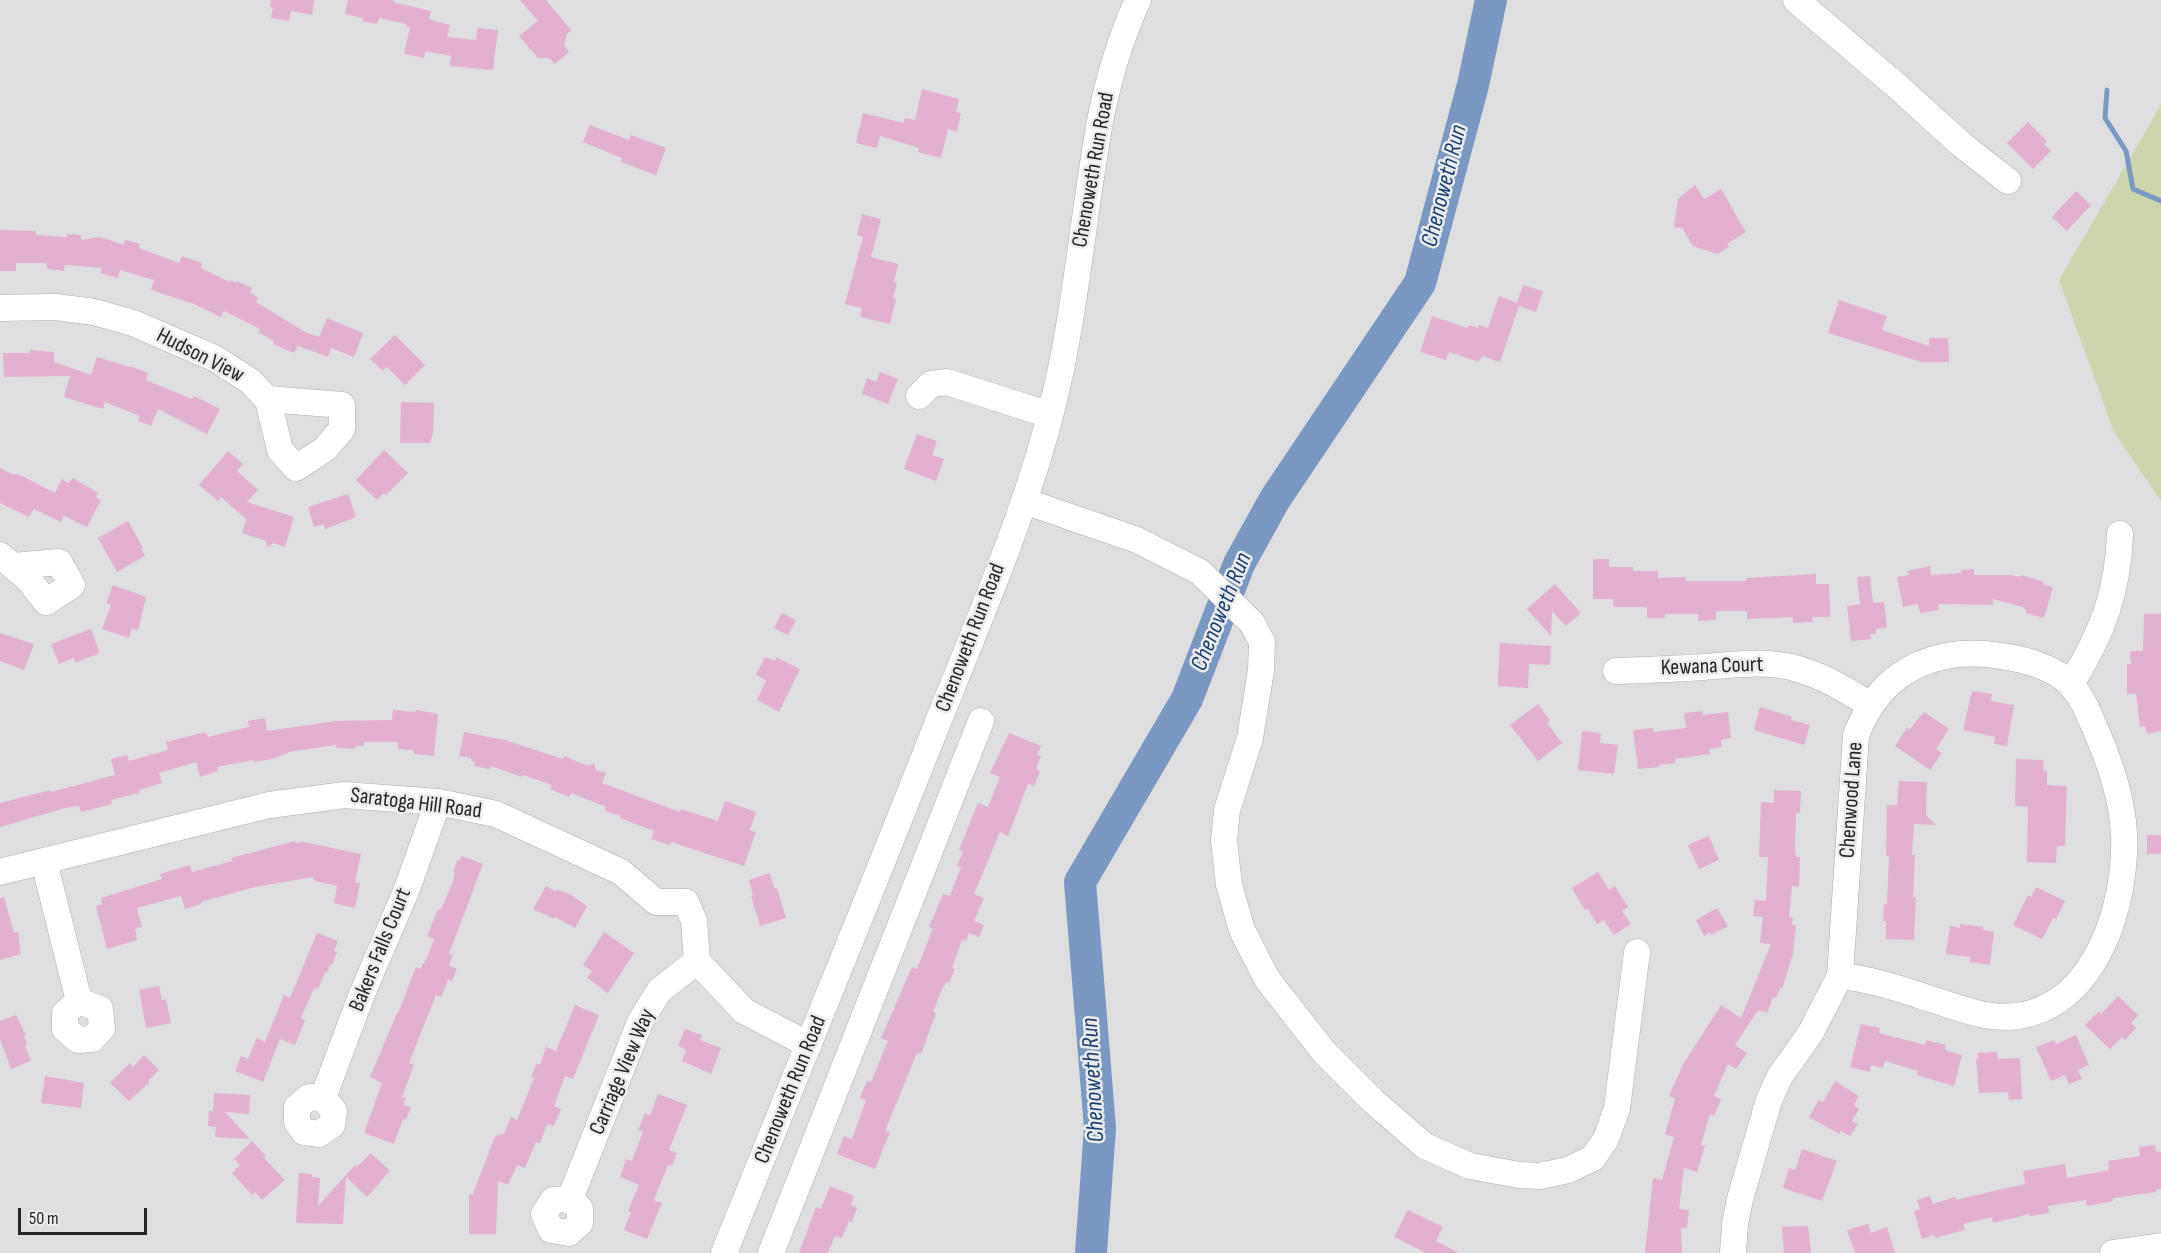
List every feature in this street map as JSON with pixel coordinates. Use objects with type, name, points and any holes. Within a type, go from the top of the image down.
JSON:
[{"type":"street","name":"Chenoweth Run Road","points":[[724,1253],[883,861],[1024,501],[1050,415],[1065,346],[1090,175],[1106,92],[1128,22],[1138,0]]},
{"type":"street","points":[[1796,0],[1962,145],[2008,181]]},
{"type":"street","name":"Hudson View","points":[[0,308],[56,307],[94,312],[134,323],[214,358],[250,381],[268,400],[280,450],[296,468],[325,449],[342,429],[342,405],[268,399]]},
{"type":"street","points":[[919,396],[931,384],[947,382],[1050,415]]},
{"type":"street","points":[[1024,501],[1137,540],[1200,572],[1252,623],[1262,642],[1261,670],[1250,738],[1227,810],[1224,841],[1228,885],[1242,930],[1267,978],[1324,1053],[1373,1101],[1425,1146],[1470,1166],[1520,1175],[1540,1176],[1569,1170],[1593,1158],[1606,1139],[1617,1108],[1637,952]]},
{"type":"street","points":[[2067,681],[2074,679],[2103,625],[2113,595],[2119,565],[2120,534]]},
{"type":"street","name":"Chenwood Lane","points":[[1733,1253],[1734,1224],[1769,1100],[1780,1076],[1810,1034],[1840,976],[1856,735],[1870,705],[1885,687],[1901,674],[1938,657],[1959,654],[1985,654],[2015,659],[2040,666],[2067,681],[2078,692],[2086,706],[2110,763],[2120,798],[2124,834],[2123,865],[2118,895],[2095,962],[2083,980],[2055,1003],[2037,1011],[2017,1016],[1996,1016],[1981,1014],[1912,992],[1840,976]]},
{"type":"street","name":"Kewana Court","points":[[1616,671],[1765,663],[1791,667],[1816,675],[1870,705]]},
{"type":"street","points":[[771,1253],[981,721]]},
{"type":"street","name":"Saratoga Hill Road","points":[[0,872],[269,805],[310,798],[345,795],[438,802],[496,814],[550,837],[621,872],[656,902],[686,902],[694,921],[697,961]]},
{"type":"street","name":"Bakers Falls Court","points":[[323,1098],[362,994],[407,889],[438,802]]},
{"type":"street","points":[[883,861],[920,876]]},
{"type":"street","points":[[44,862],[79,1001]]},
{"type":"street","points":[[697,961],[744,1011],[809,1045]]},
{"type":"street","name":"Carriage View Way","points":[[570,1199],[640,1022],[659,991],[697,961]]},
{"type":"street","points":[[2113,1253],[2161,1246]]},
{"type":"green space","points":[[2161,105],[2161,501],[2114,432],[2059,280]]},
{"type":"building","points":[[271,0],[314,0],[312,15],[291,11],[289,21],[271,18],[273,8],[270,7]]},
{"type":"building","points":[[348,0],[394,0],[393,2],[431,11],[429,19],[450,25],[447,37],[476,40],[477,28],[498,30],[493,70],[450,66],[451,56],[425,51],[424,58],[404,54],[410,27],[379,18],[377,24],[362,21],[363,18],[345,14]]},
{"type":"building","points":[[520,0],[546,0],[571,30],[567,34],[564,45],[569,52],[555,64],[549,58],[538,58],[519,36],[538,21]]},
{"type":"building","points":[[922,89],[959,99],[956,112],[961,113],[957,132],[948,129],[941,158],[918,152],[919,148],[880,136],[877,148],[856,143],[863,113],[903,123],[905,118],[915,120]]},
{"type":"building","points":[[2028,122],[2047,141],[2044,144],[2051,151],[2033,169],[2007,143]]},
{"type":"building","points":[[590,125],[629,140],[631,135],[666,148],[656,175],[621,162],[622,158],[583,142]]},
{"type":"building","points":[[1695,185],[1704,199],[1721,189],[1746,232],[1727,244],[1729,247],[1717,254],[1693,246],[1682,228],[1674,227],[1678,199]]},
{"type":"building","points":[[2076,191],[2091,205],[2067,231],[2052,217]]},
{"type":"building","points":[[862,214],[881,219],[871,257],[898,264],[893,298],[896,299],[890,324],[860,317],[862,308],[845,304],[863,237],[857,235]]},
{"type":"building","points":[[0,230],[36,231],[36,235],[67,237],[67,234],[81,235],[81,240],[100,237],[124,245],[125,240],[140,244],[139,248],[179,263],[182,256],[202,263],[201,268],[229,282],[230,280],[237,283],[237,281],[252,288],[250,292],[258,298],[256,302],[305,332],[319,337],[327,318],[363,333],[354,357],[331,348],[328,357],[298,346],[294,353],[273,344],[274,341],[258,332],[260,329],[224,311],[221,317],[194,304],[151,290],[154,280],[120,270],[118,278],[100,273],[102,268],[65,265],[64,271],[47,269],[47,263],[16,263],[16,271],[0,271]]},
{"type":"building","points":[[1523,285],[1543,291],[1536,312],[1519,306],[1500,362],[1482,356],[1479,362],[1449,352],[1446,360],[1420,352],[1432,316],[1468,328],[1469,325],[1478,328],[1479,325],[1488,328],[1499,296],[1517,303]]},
{"type":"building","points":[[1839,300],[1887,316],[1882,330],[1929,346],[1929,338],[1948,338],[1949,362],[1921,362],[1828,333]]},
{"type":"building","points":[[395,335],[425,365],[405,385],[387,367],[383,371],[370,359]]},
{"type":"building","points":[[30,350],[54,352],[54,362],[91,375],[97,357],[130,366],[148,373],[146,380],[192,399],[194,396],[220,409],[207,434],[158,409],[151,426],[138,421],[140,416],[105,402],[103,409],[64,397],[70,376],[4,377],[3,353],[30,353]]},
{"type":"building","points":[[880,372],[898,379],[888,404],[862,394],[867,378],[876,382]]},
{"type":"building","points":[[401,402],[434,403],[433,433],[430,443],[400,443]]},
{"type":"building","points":[[917,434],[937,441],[932,455],[944,459],[936,481],[904,469]]},
{"type":"building","points":[[384,450],[408,473],[386,495],[384,493],[377,500],[356,480]]},
{"type":"building","points":[[228,451],[243,464],[237,471],[258,490],[247,502],[294,517],[285,547],[274,543],[267,547],[266,541],[242,533],[246,519],[221,497],[218,501],[199,485]]},
{"type":"building","points":[[0,468],[22,476],[55,493],[62,479],[68,483],[73,478],[98,493],[96,497],[101,500],[87,527],[64,516],[61,522],[34,509],[29,517],[0,503]]},
{"type":"building","points":[[348,494],[356,517],[325,529],[324,524],[314,527],[308,507]]},
{"type":"building","points":[[128,521],[145,556],[117,572],[98,538]]},
{"type":"building","points":[[1593,559],[1609,559],[1609,567],[1633,567],[1633,571],[1658,571],[1658,578],[1686,577],[1686,581],[1746,581],[1746,578],[1816,574],[1816,584],[1829,584],[1830,617],[1812,617],[1813,622],[1793,623],[1793,617],[1747,619],[1747,611],[1716,611],[1716,620],[1698,621],[1698,614],[1665,614],[1665,618],[1647,618],[1647,607],[1613,607],[1613,599],[1593,599]]},
{"type":"building","points":[[1930,566],[1931,575],[1961,573],[1961,570],[1974,569],[1974,575],[2021,577],[2021,575],[2044,582],[2043,584],[2053,587],[2044,618],[2026,613],[2023,607],[1993,599],[1993,605],[1938,604],[1939,610],[1920,613],[1918,604],[1903,607],[1897,577],[1909,575],[1907,571]]},
{"type":"building","points":[[1870,576],[1873,603],[1884,602],[1887,628],[1876,629],[1876,634],[1870,634],[1871,639],[1851,641],[1847,606],[1860,604],[1857,577]]},
{"type":"building","points":[[1555,584],[1581,613],[1566,626],[1552,611],[1551,636],[1527,609]]},
{"type":"building","points":[[113,585],[146,597],[138,630],[132,628],[129,638],[102,629],[111,605],[106,603]]},
{"type":"building","points":[[782,613],[796,620],[788,635],[774,628]]},
{"type":"building","points":[[2144,614],[2161,614],[2161,731],[2147,734],[2145,726],[2140,727],[2136,694],[2127,694],[2127,664],[2131,664],[2130,651],[2143,651]]},
{"type":"building","points":[[91,629],[100,653],[75,663],[74,658],[59,664],[51,644]]},
{"type":"building","points":[[0,633],[34,644],[24,670],[0,661]]},
{"type":"building","points":[[1500,643],[1551,646],[1550,665],[1529,664],[1528,688],[1498,686]]},
{"type":"building","points":[[765,657],[775,661],[776,657],[800,669],[779,712],[757,700],[766,680],[756,675]]},
{"type":"building","points":[[1972,691],[1992,694],[1991,701],[2014,705],[2007,746],[1994,744],[1995,737],[1963,730]]},
{"type":"building","points":[[1538,704],[1550,720],[1547,723],[1562,743],[1538,761],[1510,725]]},
{"type":"building","points":[[1760,707],[1810,725],[1804,745],[1754,730]]},
{"type":"building","points":[[393,710],[415,712],[416,710],[438,714],[434,756],[414,754],[413,750],[398,749],[398,742],[364,742],[364,746],[355,746],[355,749],[336,748],[336,745],[288,752],[272,759],[217,767],[218,771],[200,777],[196,762],[159,773],[162,783],[139,790],[139,793],[111,800],[112,804],[81,812],[79,806],[65,808],[0,827],[0,803],[115,775],[111,759],[127,755],[129,761],[168,750],[166,742],[206,732],[208,737],[249,727],[248,721],[265,718],[267,731],[336,721],[392,720]]},
{"type":"building","points":[[1702,711],[1703,715],[1728,712],[1731,738],[1721,740],[1722,747],[1709,749],[1710,754],[1675,759],[1675,763],[1659,765],[1659,767],[1638,769],[1633,730],[1653,728],[1653,732],[1686,728],[1684,713]]},
{"type":"building","points":[[1924,712],[1949,729],[1936,749],[1942,753],[1930,770],[1895,746],[1907,728],[1909,730]]},
{"type":"building","points":[[1582,731],[1601,733],[1600,743],[1618,745],[1614,774],[1578,770]]},
{"type":"building","points":[[464,732],[505,740],[563,759],[564,756],[588,766],[594,763],[596,770],[606,773],[602,783],[680,812],[681,809],[718,821],[725,801],[756,812],[750,830],[756,832],[744,866],[671,842],[670,845],[651,839],[654,831],[605,811],[606,807],[571,793],[569,797],[550,789],[552,785],[491,766],[490,769],[474,766],[475,762],[471,761],[471,758],[459,756]]},
{"type":"building","points":[[1009,733],[1041,746],[1037,755],[1041,756],[1036,769],[1040,771],[1034,786],[1028,784],[1008,836],[1000,832],[974,894],[984,898],[974,921],[984,925],[979,937],[969,933],[966,941],[962,940],[952,968],[955,969],[949,983],[947,982],[943,987],[933,1012],[936,1013],[921,1054],[917,1053],[885,1131],[890,1132],[875,1169],[837,1154],[844,1136],[852,1139],[866,1100],[860,1098],[867,1081],[871,1082],[888,1041],[881,1038],[912,967],[917,969],[933,928],[929,927],[943,894],[950,896],[961,867],[957,866],[963,851],[959,850],[978,803],[988,807],[1000,777],[990,773]]},
{"type":"building","points":[[2016,759],[2044,760],[2043,771],[2047,771],[2047,785],[2067,786],[2065,846],[2057,846],[2056,863],[2027,862],[2028,807],[2015,806]]},
{"type":"building","points":[[1899,781],[1927,782],[1926,815],[1936,825],[1914,824],[1913,897],[1916,897],[1914,940],[1886,939],[1886,921],[1883,921],[1884,904],[1887,904],[1889,856],[1886,856],[1887,805],[1897,805]]},
{"type":"building","points":[[1774,790],[1801,791],[1800,813],[1796,813],[1795,844],[1796,857],[1800,857],[1799,887],[1792,886],[1789,917],[1793,917],[1792,925],[1796,925],[1793,954],[1782,989],[1780,988],[1776,998],[1773,997],[1767,1013],[1758,1010],[1735,1045],[1747,1053],[1736,1069],[1728,1064],[1714,1096],[1721,1099],[1714,1116],[1710,1114],[1701,1145],[1705,1146],[1697,1172],[1684,1168],[1679,1209],[1689,1210],[1687,1228],[1681,1228],[1682,1253],[1645,1253],[1653,1178],[1662,1180],[1674,1137],[1665,1134],[1675,1099],[1669,1096],[1685,1060],[1721,1005],[1741,1018],[1771,944],[1760,943],[1763,917],[1753,916],[1755,900],[1766,901],[1768,857],[1759,857],[1761,802],[1774,803]]},
{"type":"building","points":[[2147,835],[2161,835],[2161,854],[2147,854]]},
{"type":"building","points":[[1709,836],[1719,860],[1699,869],[1688,845]]},
{"type":"building","points":[[295,841],[361,854],[355,882],[360,883],[355,908],[334,903],[337,886],[315,881],[313,877],[255,887],[201,902],[201,904],[185,909],[181,896],[137,908],[142,927],[135,929],[137,940],[107,949],[96,906],[102,904],[101,898],[162,879],[160,874],[190,865],[192,872],[232,861],[231,858]]},
{"type":"building","points":[[462,856],[483,864],[449,954],[453,955],[449,965],[457,969],[452,981],[448,980],[441,997],[436,995],[409,1063],[414,1065],[402,1097],[406,1098],[403,1105],[411,1107],[406,1120],[403,1119],[394,1144],[364,1133],[382,1083],[370,1077],[416,967],[420,969],[427,958],[434,939],[427,936],[453,881],[455,872],[453,872],[458,859],[460,860]]},
{"type":"building","points":[[1598,872],[1609,890],[1615,886],[1628,907],[1622,911],[1631,924],[1614,935],[1604,920],[1597,924],[1588,909],[1585,910],[1572,888]]},
{"type":"building","points":[[770,873],[786,918],[760,926],[749,880]]},
{"type":"building","points":[[546,886],[555,891],[570,894],[587,906],[575,928],[533,909]]},
{"type":"building","points":[[2036,887],[2065,901],[2042,939],[2013,925],[2028,895],[2031,897]]},
{"type":"building","points":[[4,897],[14,933],[18,932],[21,954],[0,960],[0,898]]},
{"type":"building","points":[[1717,908],[1728,926],[1704,936],[1696,920]]},
{"type":"building","points":[[1960,924],[1983,927],[1983,930],[1994,932],[1990,965],[1970,962],[1970,957],[1946,954],[1950,926],[1960,928]]},
{"type":"building","points":[[604,932],[634,953],[608,993],[587,978],[592,971],[583,965]]},
{"type":"building","points":[[317,933],[338,941],[334,951],[337,952],[318,989],[314,988],[301,1018],[305,1020],[295,1045],[280,1039],[263,1082],[235,1071],[241,1056],[248,1059],[257,1038],[265,1042],[284,995],[290,998]]},
{"type":"building","points":[[159,986],[162,1000],[166,999],[171,1023],[146,1028],[139,990]]},
{"type":"building","points":[[2118,996],[2138,1015],[2131,1023],[2136,1028],[2125,1040],[2122,1037],[2110,1049],[2085,1025],[2099,1011],[2101,1014]]},
{"type":"building","points":[[575,1005],[599,1015],[573,1079],[565,1076],[554,1106],[561,1109],[554,1126],[547,1124],[540,1143],[536,1142],[525,1168],[517,1165],[508,1185],[498,1181],[496,1234],[469,1234],[469,1194],[473,1194],[495,1136],[504,1134],[511,1117],[517,1120],[534,1078],[531,1077],[537,1063],[540,1065],[546,1047],[556,1051]]},
{"type":"building","points":[[16,1015],[26,1035],[24,1036],[27,1044],[25,1045],[31,1061],[11,1069],[0,1039],[0,1021]]},
{"type":"building","points":[[1861,1024],[1880,1028],[1879,1033],[1925,1045],[1926,1040],[1946,1045],[1945,1050],[1962,1055],[1954,1086],[1917,1075],[1918,1071],[1885,1061],[1883,1068],[1871,1065],[1870,1072],[1850,1067]]},
{"type":"building","points":[[685,1029],[702,1035],[700,1040],[721,1048],[711,1074],[682,1061],[686,1050],[678,1046]]},
{"type":"building","points":[[2076,1035],[2089,1065],[2078,1070],[2082,1079],[2069,1084],[2065,1075],[2051,1081],[2036,1047],[2054,1040],[2056,1044]]},
{"type":"building","points":[[1997,1052],[1998,1059],[2020,1058],[2022,1099],[2009,1100],[2008,1092],[1979,1093],[1976,1058],[1978,1059],[1978,1053]]},
{"type":"building","points":[[144,1055],[159,1070],[148,1081],[150,1082],[129,1101],[110,1083],[130,1063],[133,1067]]},
{"type":"building","points":[[45,1076],[84,1083],[81,1108],[41,1103]]},
{"type":"building","points":[[1835,1081],[1859,1096],[1854,1105],[1859,1109],[1852,1121],[1858,1124],[1850,1136],[1841,1131],[1839,1134],[1809,1117],[1819,1100],[1823,1102]]},
{"type":"building","points":[[214,1093],[250,1095],[249,1114],[225,1112],[250,1139],[215,1137],[216,1127],[208,1126],[209,1111],[213,1111]]},
{"type":"building","points":[[658,1094],[687,1105],[669,1150],[677,1153],[672,1166],[668,1165],[654,1200],[662,1203],[647,1239],[624,1230],[631,1212],[628,1211],[639,1185],[620,1177],[626,1159],[632,1161],[643,1131],[638,1130],[645,1113],[650,1115]]},
{"type":"building","points":[[252,1141],[266,1156],[264,1158],[285,1180],[262,1200],[255,1192],[252,1195],[232,1173],[240,1165],[234,1159]]},
{"type":"building","points":[[2155,1145],[2156,1152],[2161,1151],[2161,1189],[2156,1192],[2113,1198],[2113,1201],[2087,1206],[2086,1200],[2048,1206],[2049,1213],[2030,1216],[2030,1214],[1993,1223],[1992,1217],[1963,1224],[1965,1230],[1922,1239],[1914,1211],[1920,1209],[1917,1200],[1930,1196],[1933,1204],[1955,1197],[1956,1200],[2025,1184],[2023,1171],[2065,1164],[2067,1178],[2109,1170],[2108,1161],[2140,1156],[2139,1147]]},
{"type":"building","points":[[1802,1149],[1837,1161],[1822,1201],[1783,1188],[1789,1168],[1795,1170]]},
{"type":"building","points":[[371,1153],[390,1171],[367,1197],[346,1177],[343,1224],[296,1223],[299,1173],[312,1174],[312,1177],[320,1178],[318,1206],[355,1165],[357,1167]]},
{"type":"building","points":[[830,1186],[854,1196],[851,1205],[857,1208],[852,1222],[849,1221],[842,1238],[835,1236],[828,1253],[799,1253],[816,1207],[821,1209]]},
{"type":"building","points":[[1408,1210],[1443,1227],[1436,1241],[1459,1253],[1426,1253],[1394,1237]]},
{"type":"building","points":[[1868,1224],[1871,1233],[1887,1227],[1895,1253],[1855,1253],[1847,1230]]},
{"type":"building","points":[[1808,1226],[1811,1253],[1784,1253],[1782,1227]]},
{"type":"waterway","name":"Chenoweth Run","points":[[1091,1253],[1100,1128],[1080,882],[1187,699],[1239,564],[1275,499],[1420,283],[1473,85],[1491,0]]},
{"type":"waterway","points":[[2107,90],[2105,118],[2126,151],[2133,189],[2161,201]]}]
